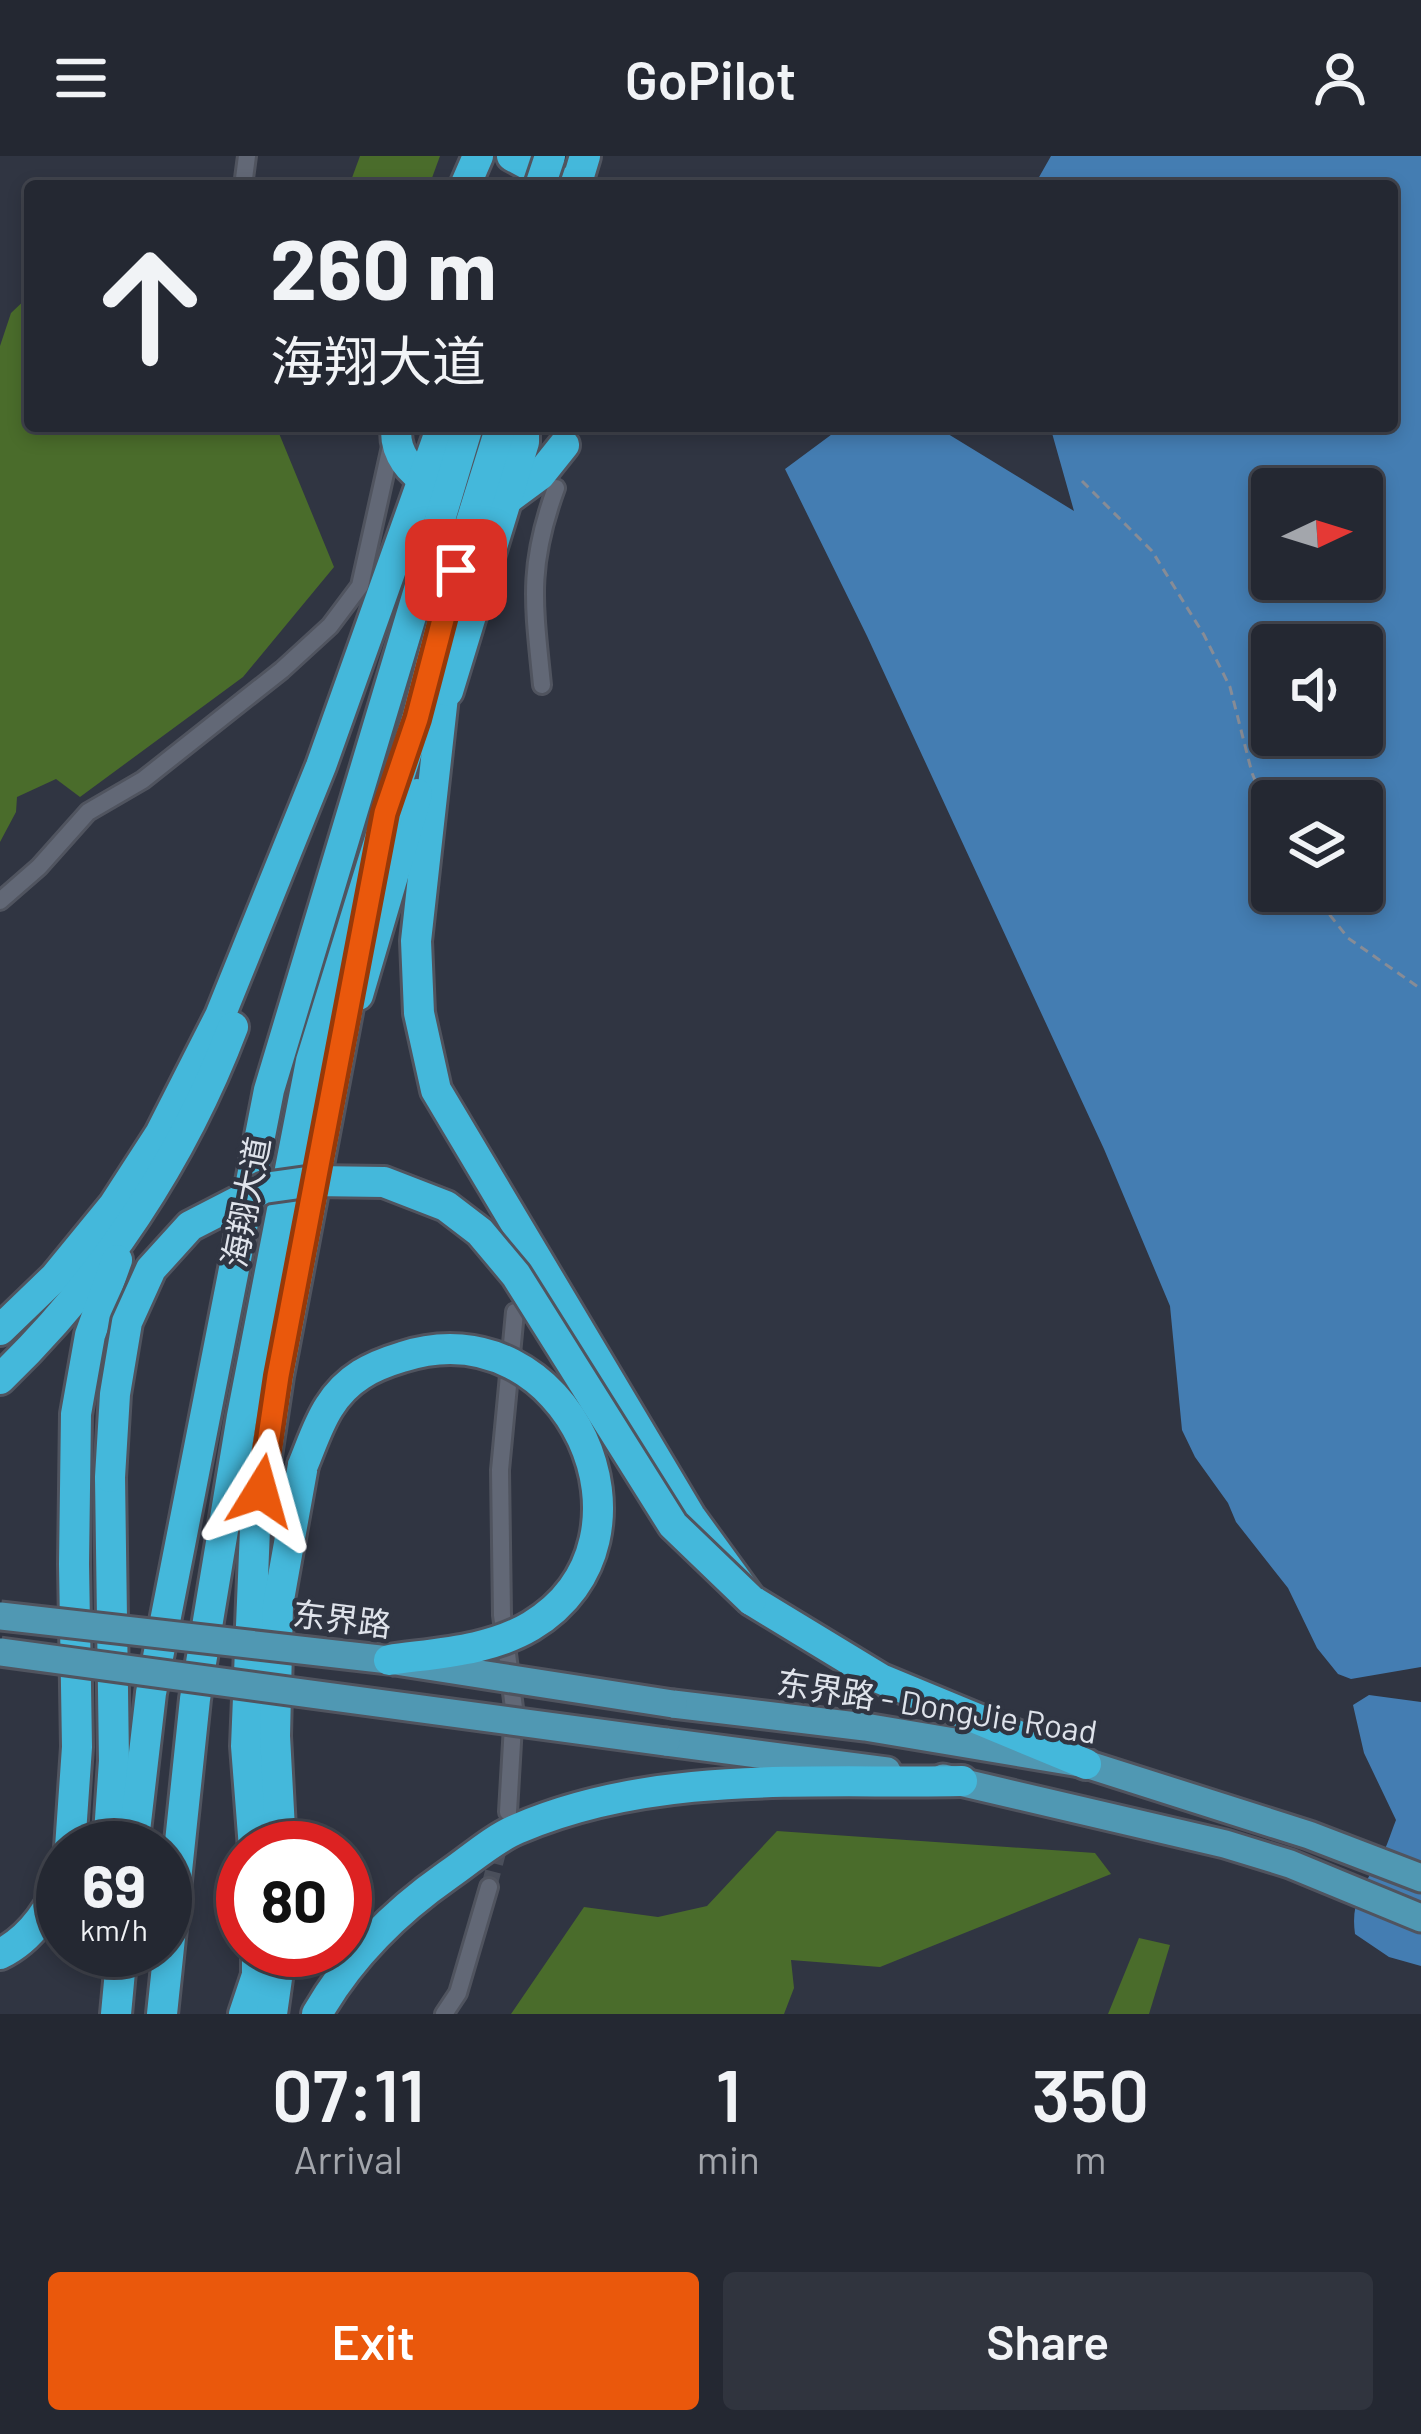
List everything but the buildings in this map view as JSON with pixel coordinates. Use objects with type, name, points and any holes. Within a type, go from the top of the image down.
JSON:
[{"type":"highway","points":[[512,156],[560,180]]},
{"type":"highway","points":[[397,432],[406,467],[421,477]]},
{"type":"highway","points":[[0,1379],[48,1333],[127,1232],[212,1082],[440,432]]},
{"type":"highway","name":"海翔大道","points":[[137,1821],[151,1694],[268,1090],[466,432]]},
{"type":"highway","points":[[329,1105],[370,948],[506,500],[516,432]]},
{"type":"highway","name":"海翔大道","points":[[162,2014],[195,1699],[242,1416],[310,1061],[417,719],[456,570],[516,432]]},
{"type":"highway","points":[[517,432],[542,450],[568,436]]},
{"type":"highway","points":[[506,500],[540,475],[568,436]]},
{"type":"highway","points":[[456,570],[416,941],[419,1013],[436,1090],[690,1516],[751,1600]]},
{"type":"highway","points":[[0,1330],[55,1277],[114,1205],[160,1134],[220,1016],[321,766]]},
{"type":"highway","points":[[252,1821],[246,1746],[255,1529],[278,1376],[385,813]]},
{"type":"highway","points":[[110,1821],[114,1761],[110,1477],[115,1394],[127,1322],[151,1269],[190,1226],[264,1188],[314,1181],[384,1182],[446,1205],[480,1232],[516,1275],[673,1525],[751,1600],[881,1679],[1086,1764]]},
{"type":"highway","points":[[72,1821],[77,1747],[76,1414],[90,1335],[127,1232]]},
{"type":"highway","points":[[279,1821],[274,1736],[278,1605],[303,1466],[330,1405],[364,1369],[414,1353],[467,1351],[515,1363],[548,1387],[578,1425],[595,1469],[597,1521],[586,1563],[564,1599],[531,1626],[487,1645],[389,1660]]},
{"type":"highway","points":[[0,1662],[39,1657]]},
{"type":"highway","points":[[317,2014],[338,1976],[412,1901],[513,1830],[614,1797],[687,1786],[962,1780]]},
{"type":"highway","points":[[0,1954],[11,1949],[36,1917]]},
{"type":"highway","points":[[97,2014],[99,1977]]},
{"type":"highway","points":[[116,2014],[119,1977]]},
{"type":"highway","points":[[244,2014],[257,1977]]},
{"type":"highway","points":[[272,2014],[277,1977]]},
{"type":"main road","name":"东界路","points":[[0,1616],[389,1660],[673,1704]]},
{"type":"main road","points":[[0,1652],[39,1657]]},
{"type":"main road","name":"东界路 - DongJie Road","points":[[39,1657],[962,1780],[1173,1829],[1291,1864],[1421,1918]]},
{"type":"main road","name":"东界路 - DongJie Road","points":[[673,1704],[865,1726],[1086,1764],[1309,1835],[1421,1878]]},
{"type":"street","points":[[0,901],[88,812],[143,780],[330,626],[360,586],[396,432]]},
{"type":"street","points":[[542,686],[532,587],[541,531],[556,488]]},
{"type":"street","points":[[508,1812],[514,1708],[502,1615],[500,1471],[515,1312]]},
{"type":"street","points":[[444,2014],[458,1993],[489,1887]]},
{"type":"path","points":[[1082,481],[1152,551],[1204,635],[1230,687],[1255,780]]},
{"type":"path","points":[[1328,912],[1348,938],[1421,989]]},
{"type":"green space","points":[[360,156],[440,156],[431,180],[351,180]]},
{"type":"green space","points":[[24,301],[24,432],[278,432],[334,567],[243,677],[80,797],[56,779],[17,797],[16,812],[0,842],[0,346],[11,313]]},
{"type":"green space","points":[[777,1831],[1095,1853],[1111,1874],[880,1967],[791,1960],[794,1988],[784,2014],[511,2014],[584,1907],[658,1917],[707,1906]]},
{"type":"green space","points":[[1139,1938],[1170,1945],[1149,2014],[1108,2014]]},
{"type":"water","points":[[1051,156],[1421,156],[1421,1667],[1351,1679],[1338,1674],[1317,1648],[1288,1588],[1236,1522],[1195,1457],[1182,1430],[1170,1306],[1104,1149],[785,469],[835,432],[945,432],[1074,511],[1052,432],[1398,432],[1398,180],[1037,180]]},
{"type":"water","points":[[1369,1695],[1421,1702],[1421,1966],[1389,1957],[1355,1934],[1358,1899],[1396,1820],[1364,1753],[1353,1705]]},
{"type":"tunnel","points":[[489,1887],[501,1841]]},
{"type":"route","points":[[261,1491],[278,1376],[385,813],[417,719],[456,570]]}]
